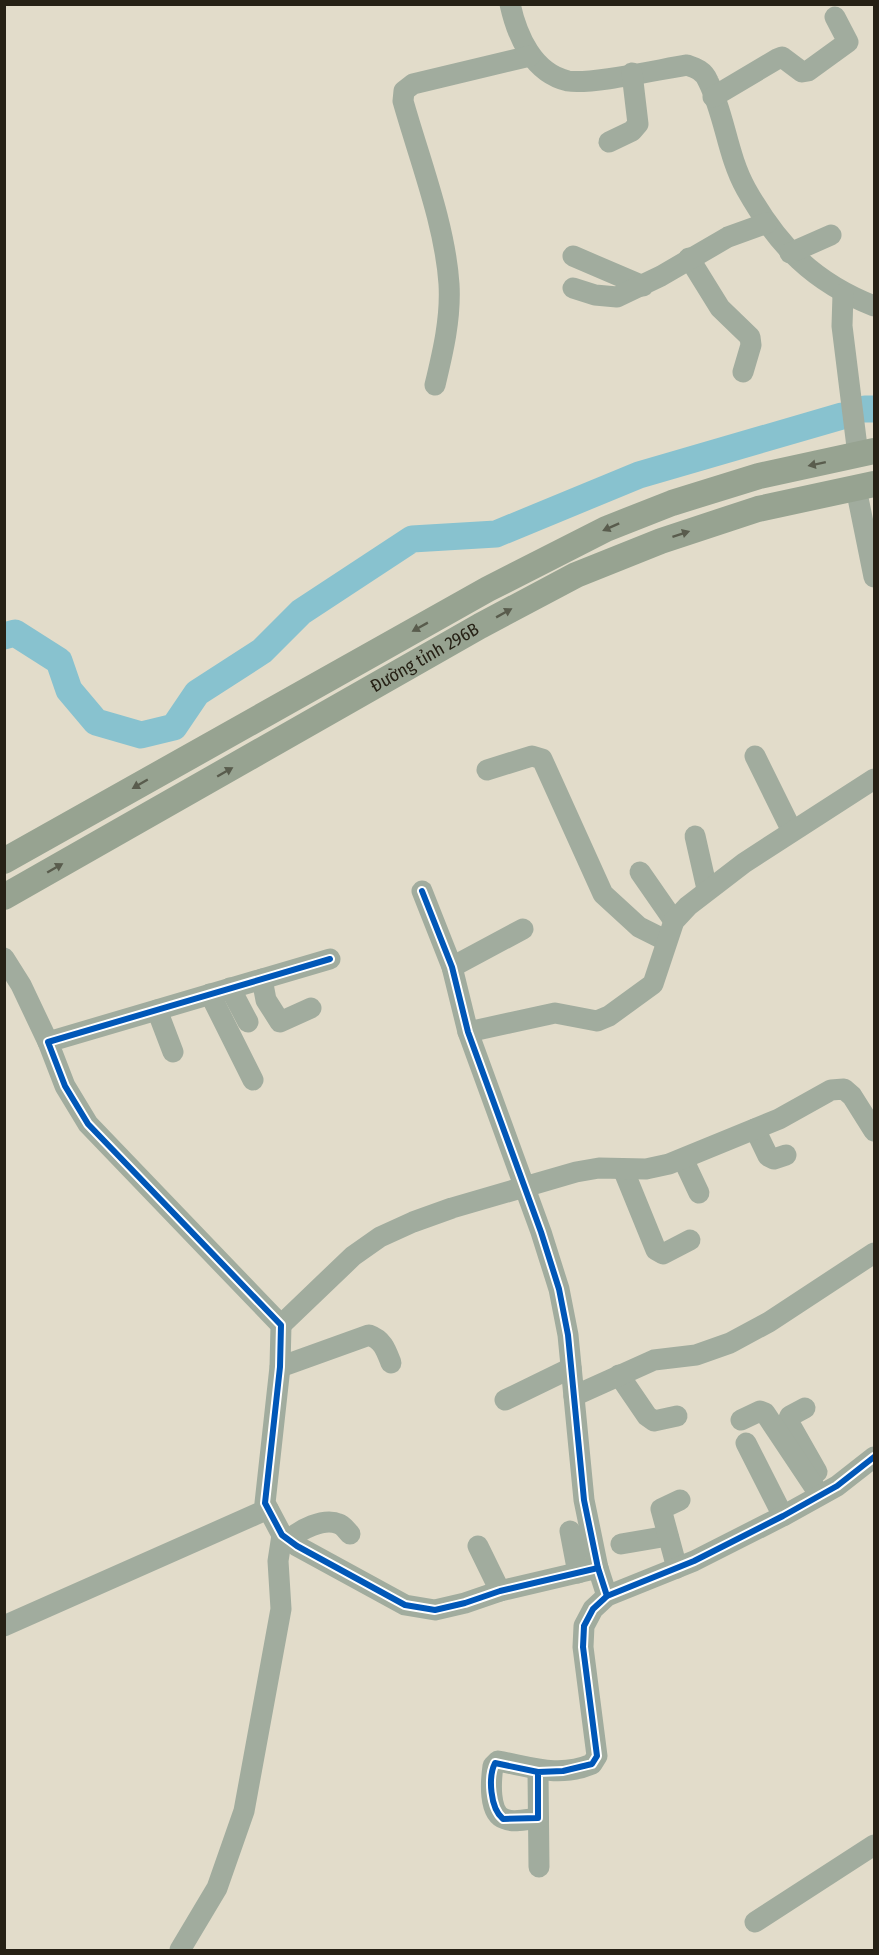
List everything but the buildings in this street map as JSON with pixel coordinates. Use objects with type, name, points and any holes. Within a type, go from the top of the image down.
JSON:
[{"type":"main road","name":"Đường tỉnh 296B","points":[[4,861],[488,589],[606,529],[724,486],[866,453]]},
{"type":"main road","name":"Đường tỉnh 296B","points":[[4,897],[480,626],[576,575],[661,540],[719,521],[758,509],[865,486]]},
{"type":"street","points":[[510,4],[514,22],[530,56],[546,70],[568,81],[687,65],[699,69],[708,80],[745,187],[767,223],[790,253],[815,275],[843,294],[874,306]]},
{"type":"street","points":[[713,97],[782,57],[802,72],[808,71],[848,42],[835,17]]},
{"type":"street","points":[[435,385],[447,332],[449,284],[441,235],[403,101],[404,90],[412,84],[530,56]]},
{"type":"street","points":[[609,142],[632,131],[638,124],[632,73]]},
{"type":"street","points":[[573,288],[595,295],[617,297],[643,286],[728,237],[767,223]]},
{"type":"street","points":[[790,253],[831,234]]},
{"type":"street","points":[[573,256],[643,286]]},
{"type":"street","points":[[689,258],[720,308],[750,337],[751,345],[743,372]]},
{"type":"street","points":[[843,294],[842,326],[866,453]]},
{"type":"street","points":[[865,486],[874,577]]},
{"type":"street","points":[[487,770],[532,756],[542,759],[603,894],[639,927],[666,940]]},
{"type":"street","points":[[755,756],[792,831]]},
{"type":"street","points":[[468,1032],[555,1013],[597,1021],[609,1016],[653,984],[674,921],[707,888],[874,779]]},
{"type":"street","points":[[695,836],[707,888]]},
{"type":"street","points":[[640,872],[674,921]]},
{"type":"street","points":[[422,891],[452,967],[468,1032],[559,1289],[574,1396],[588,1571]]},
{"type":"street","points":[[452,967],[523,929]]},
{"type":"street","points":[[4,958],[21,985],[48,1042],[65,1086],[88,1124],[281,1324]]},
{"type":"street","points":[[48,1042],[330,959]]},
{"type":"street","points":[[262,979],[266,1000],[280,1022],[311,1008]]},
{"type":"street","points":[[230,988],[248,1022]]},
{"type":"street","points":[[210,994],[253,1080]]},
{"type":"street","points":[[157,1010],[173,1052]]},
{"type":"street","points":[[588,1571],[500,1591],[465,1604],[435,1610],[405,1605],[285,1537],[265,1503],[280,1367],[281,1324],[353,1256],[380,1237],[452,1208],[576,1172],[599,1168],[646,1170],[683,1159],[755,1129],[831,1090],[844,1089],[852,1096],[874,1131]]},
{"type":"street","points":[[755,1129],[768,1156],[774,1159],[786,1155]]},
{"type":"street","points":[[683,1159],[699,1193]]},
{"type":"street","points":[[623,1169],[656,1250],[663,1254],[690,1240]]},
{"type":"street","points":[[574,1396],[654,1360],[696,1355],[730,1343],[769,1322],[874,1253]]},
{"type":"street","points":[[280,1367],[369,1335],[378,1338],[391,1363]]},
{"type":"street","points":[[505,1400],[571,1368]]},
{"type":"street","points":[[620,1375],[647,1416],[654,1421],[678,1416]]},
{"type":"street","points":[[804,1408],[790,1416],[788,1421],[821,1492]]},
{"type":"street","points":[[741,1420],[760,1411],[765,1413],[821,1492]]},
{"type":"street","points":[[746,1443],[783,1516]]},
{"type":"street","points":[[538,1818],[511,1821],[499,1816],[494,1807],[493,1766],[498,1761],[538,1772],[582,1768],[592,1764],[597,1756],[583,1647],[584,1626],[593,1609],[608,1596],[677,1568],[783,1516],[874,1458]]},
{"type":"street","points":[[677,1568],[661,1509],[680,1500]]},
{"type":"street","points":[[4,1626],[268,1509]]},
{"type":"street","points":[[180,1950],[217,1888],[244,1811],[281,1609],[278,1561],[285,1537],[332,1523],[340,1524],[350,1534]]},
{"type":"street","points":[[570,1531],[588,1571],[608,1596]]},
{"type":"street","points":[[621,1544],[668,1536]]},
{"type":"street","points":[[478,1546],[500,1591]]},
{"type":"street","points":[[538,1772],[539,1867]]},
{"type":"street","points":[[755,1922],[874,1845]]},
{"type":"waterway","points":[[865,409],[874,409]]},
{"type":"waterway","points":[[4,636],[15,633],[59,661],[69,690],[96,722],[141,735],[174,727],[197,693],[262,651],[301,612],[412,539],[496,534],[639,475],[842,416]]},
{"type":"cycle path","points":[[422,891],[452,967],[468,1032],[541,1232],[559,1289],[568,1335],[584,1500],[598,1568],[607,1596]]},
{"type":"cycle path","points":[[330,959],[48,1042],[65,1086],[88,1124],[281,1325],[280,1367],[265,1503],[282,1535],[297,1546],[405,1605],[435,1610],[500,1591],[598,1568]]},
{"type":"cycle path","points":[[538,1772],[538,1818],[503,1819],[495,1808],[491,1792],[491,1776],[495,1763],[538,1772],[563,1771],[592,1764],[597,1756],[583,1647],[584,1626],[593,1609],[607,1596],[694,1561],[783,1516],[837,1486],[874,1457]]}]
